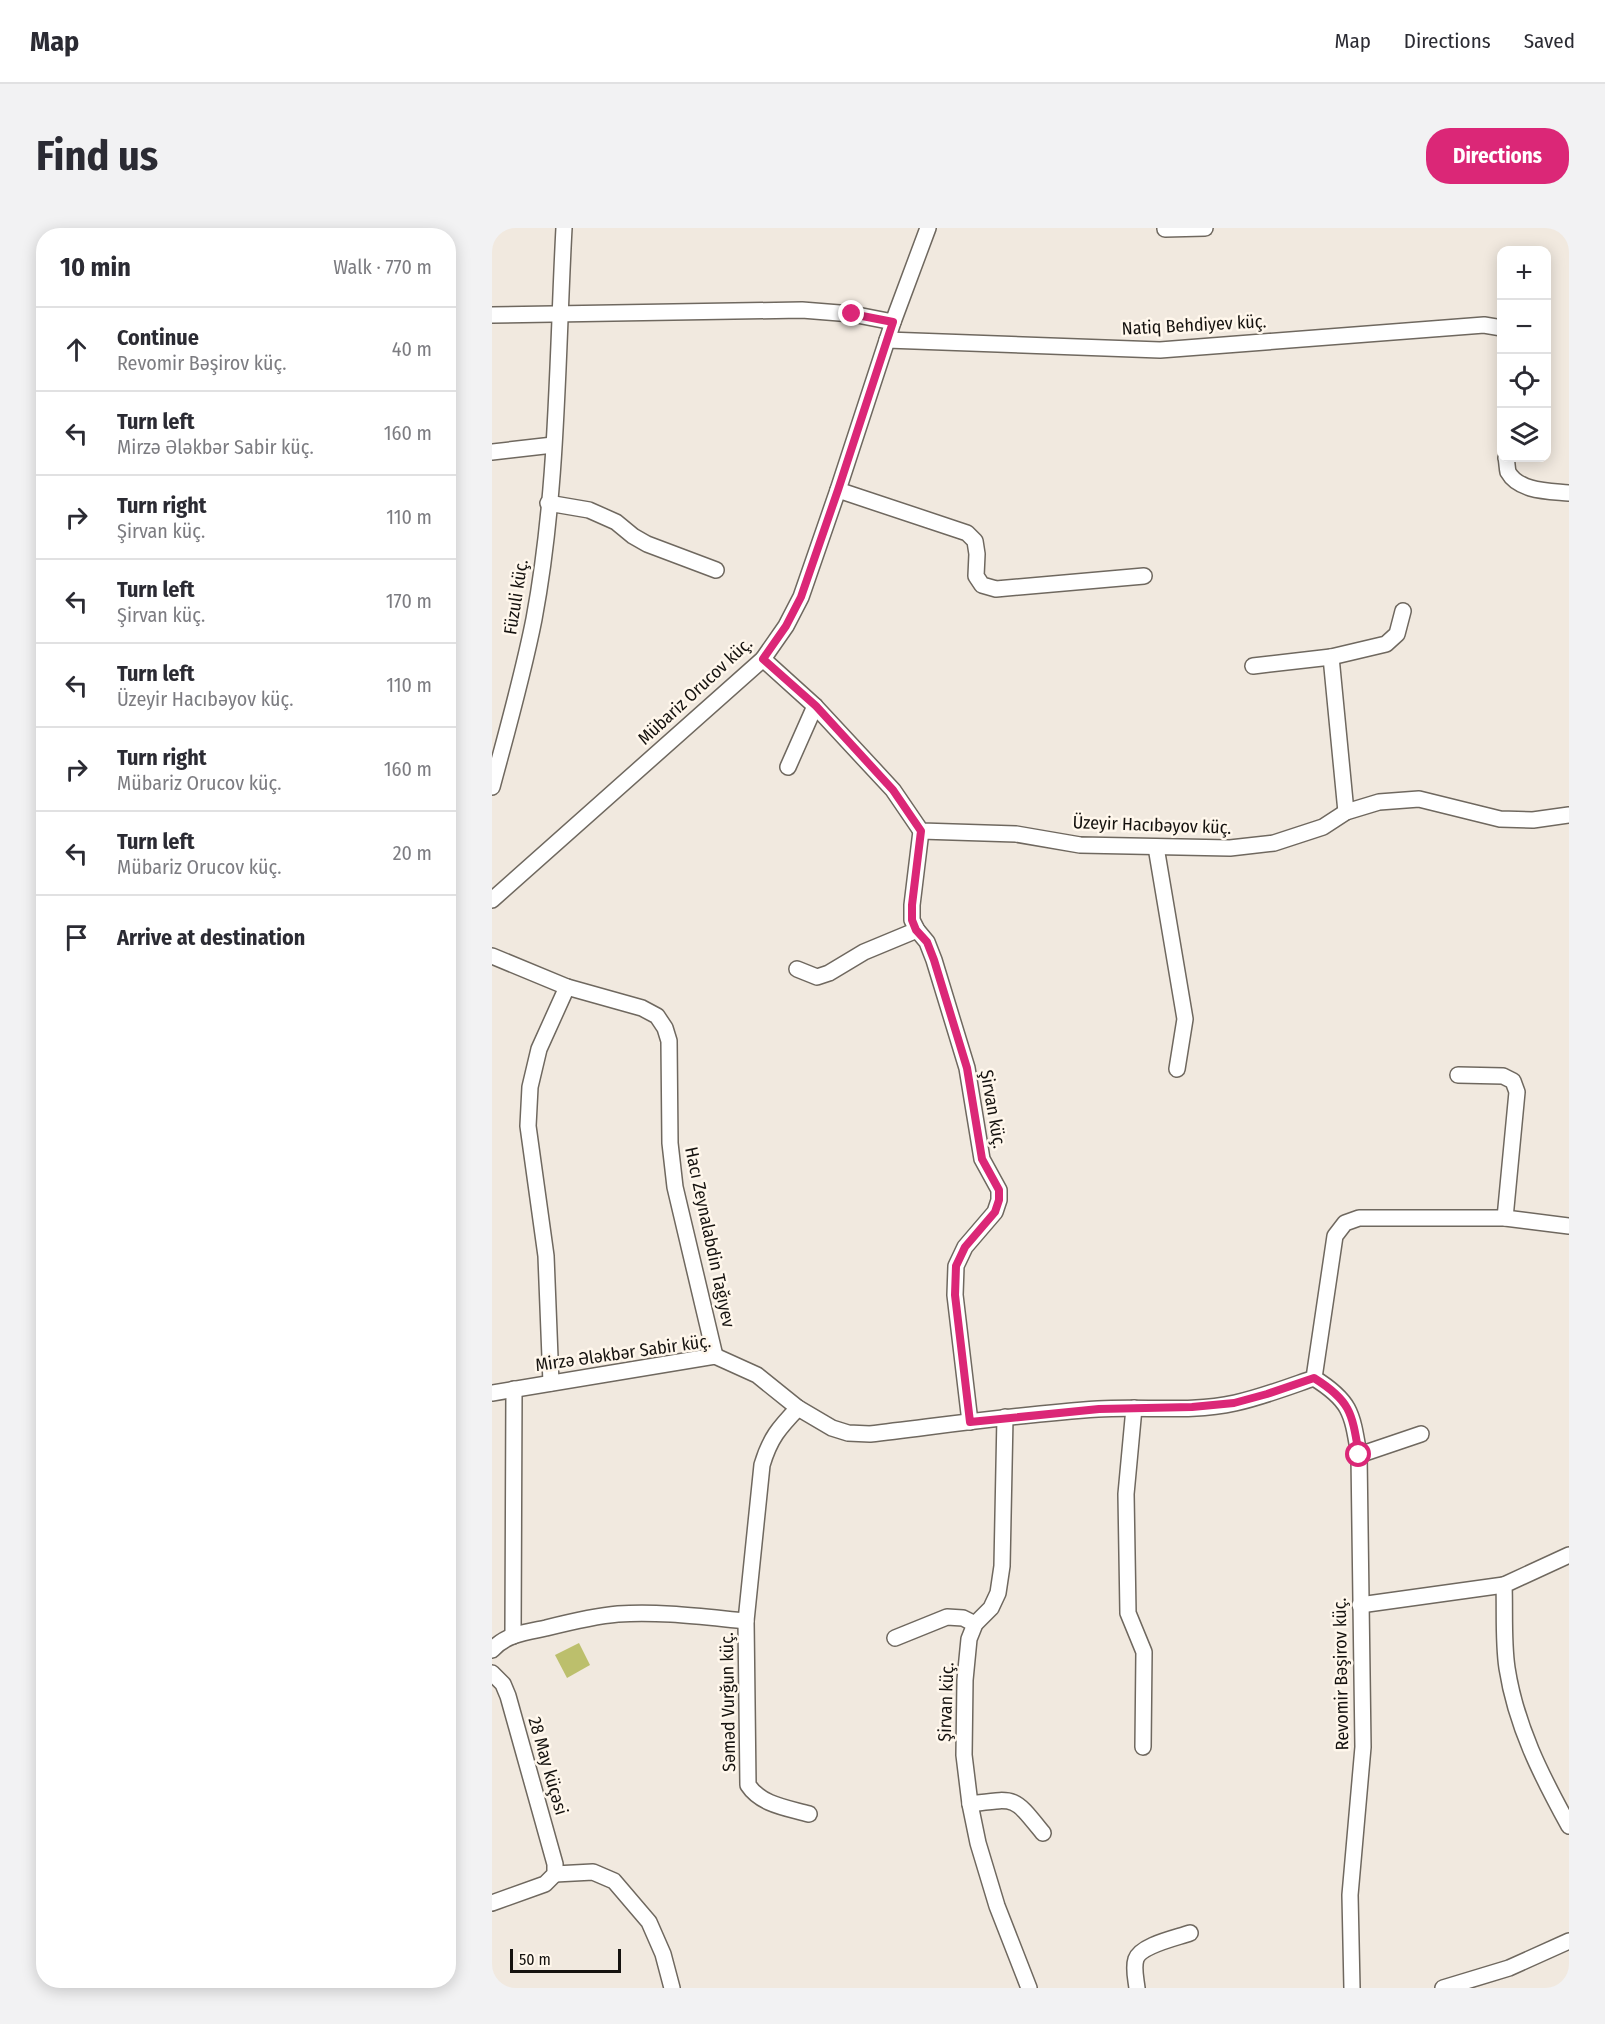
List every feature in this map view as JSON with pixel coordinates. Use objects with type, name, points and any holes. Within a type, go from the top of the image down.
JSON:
[{"type":"street","name":"Füzuli küç.","points":[[493,780],[534,618],[553,445],[564,228]]},
{"type":"street","name":"Mübariz Orucov küç.","points":[[492,900],[763,659],[786,626],[801,597],[893,322],[928,228]]},
{"type":"street","points":[[1165,229],[1205,228]]},
{"type":"street","points":[[492,315],[802,310],[852,314],[893,322]]},
{"type":"street","name":"Natiq Behdiyev küç.","points":[[887,340],[1160,350],[1485,325],[1497,327]]},
{"type":"street","points":[[492,452],[553,445]]},
{"type":"street","points":[[1507,462],[1508,471],[1520,484],[1539,490],[1569,493]]},
{"type":"street","points":[[838,490],[967,532],[975,541],[976,576],[982,585],[996,589],[1144,576]]},
{"type":"street","points":[[548,504],[589,510],[616,522],[647,544],[716,570]]},
{"type":"street","points":[[1253,666],[1330,657],[1386,644],[1397,634],[1403,611]]},
{"type":"street","points":[[1330,657],[1346,812]]},
{"type":"street","points":[[763,659],[816,706],[893,790],[921,831]]},
{"type":"street","points":[[788,767],[816,706]]},
{"type":"street","name":"Üzeyir Hacıbəyov küç.","points":[[921,831],[1016,834],[1080,845],[1230,848],[1274,843],[1323,827],[1346,812],[1379,802],[1419,799],[1500,819],[1533,820],[1569,815]]},
{"type":"street","name":"Şirvan küç.","points":[[921,831],[912,920],[916,930],[927,942],[934,960],[967,1068],[982,1159],[999,1190],[995,1212],[965,1247],[956,1266],[955,1295],[970,1422]]},
{"type":"street","points":[[1156,847],[1185,1019],[1177,1069]]},
{"type":"street","points":[[797,969],[817,977],[829,974],[864,952],[916,930]]},
{"type":"street","name":"Hacı Zeynalabdin Tağıyev","points":[[492,956],[567,987],[642,1008],[657,1016],[665,1028],[669,1041],[670,1143],[675,1187],[716,1356]]},
{"type":"street","points":[[551,1383],[546,1256],[528,1126],[530,1087],[539,1049],[567,987]]},
{"type":"street","points":[[1458,1075],[1503,1076],[1513,1081],[1517,1092],[1505,1218]]},
{"type":"street","points":[[1314,1378],[1335,1236],[1346,1223],[1359,1218],[1505,1218],[1569,1226]]},
{"type":"street","name":"Mirzə Ələkbər Sabir küç.","points":[[492,1393],[716,1356],[757,1375],[798,1408],[832,1428],[848,1433],[870,1434],[1005,1417],[1099,1409],[1192,1407],[1234,1403],[1314,1378]]},
{"type":"street","name":"Revomir Bəşirov küç.","points":[[1314,1378],[1333,1389],[1345,1402],[1354,1421],[1359,1455],[1363,1747],[1350,1895],[1352,1988]]},
{"type":"street","points":[[513,1636],[514,1389]]},
{"type":"street","name":"Səməd Vurğun küç.","points":[[798,1408],[777,1431],[768,1445],[762,1466],[746,1621],[748,1785],[762,1800],[809,1814]]},
{"type":"street","points":[[1134,1408],[1126,1494],[1128,1613],[1144,1652],[1143,1747]]},
{"type":"street","name":"Şirvan küç.","points":[[1005,1417],[1002,1566],[998,1593],[991,1608],[975,1624],[969,1639],[965,1680],[964,1755],[978,1843],[997,1906],[1029,1988]]},
{"type":"street","points":[[1359,1455],[1420,1434]]},
{"type":"street","points":[[1360,1605],[1504,1585],[1569,1555]]},
{"type":"street","points":[[1504,1585],[1507,1665],[1512,1696],[1524,1736],[1542,1778],[1569,1826]]},
{"type":"street","name":"Səməd Vurğun küç.","points":[[492,1650],[498,1643],[513,1636],[593,1617],[620,1614],[663,1614],[746,1621]]},
{"type":"street","points":[[895,1638],[947,1617],[963,1618],[975,1624]]},
{"type":"street","name":"28 May küçəsi","points":[[492,1673],[503,1684],[508,1696],[555,1864],[555,1874]]},
{"type":"street","points":[[970,1804],[1006,1800],[1020,1804],[1043,1833]]},
{"type":"street","points":[[492,1903],[545,1884],[555,1874],[593,1872],[614,1881],[649,1922],[663,1954],[672,1988]]},
{"type":"street","points":[[1137,1988],[1135,1962],[1139,1953],[1151,1946],[1190,1933]]},
{"type":"street","points":[[1443,1988],[1509,1968],[1569,1941]]},
{"type":"building","points":[[579,1643],[590,1665],[567,1678],[555,1655]]},
{"type":"route","points":[[852,314],[893,322],[801,597],[786,626],[763,659],[816,706],[893,790],[921,831],[912,920],[916,930],[927,942],[934,960],[967,1068],[982,1159],[999,1190],[995,1212],[965,1247],[956,1266],[955,1295],[970,1422],[1099,1409],[1214,1406],[1267,1394],[1314,1378],[1333,1389],[1345,1402],[1354,1421],[1359,1455]]}]
